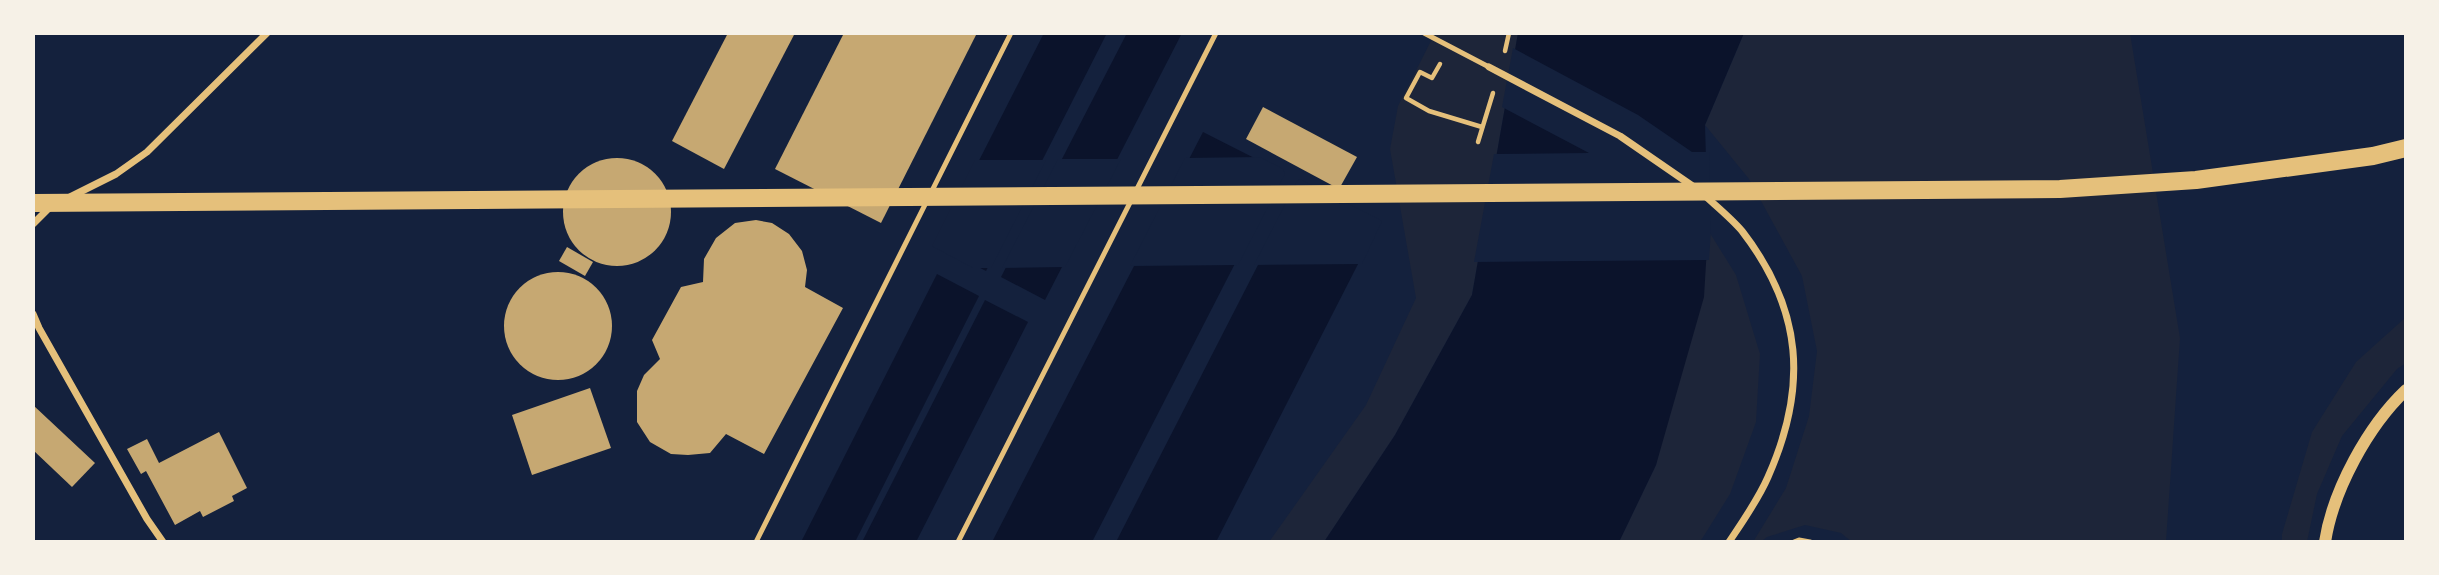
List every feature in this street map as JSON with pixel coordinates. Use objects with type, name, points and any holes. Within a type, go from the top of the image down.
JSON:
[{"type":"main road","points":[[33,203],[2060,189],[2196,180],[2373,156],[2406,148]]},
{"type":"street","points":[[33,224],[56,203],[116,174],[147,152],[267,33]]},
{"type":"street","points":[[1489,67],[1620,136],[1703,194],[1741,230],[1779,290],[1788,317],[1794,350],[1793,384],[1784,435],[1767,479],[1729,542]]},
{"type":"street","points":[[33,314],[38,328],[102,441],[163,542]]},
{"type":"street","points":[[2325,542],[2341,486],[2389,406],[2406,390]]},
{"type":"lane","points":[[756,542],[1011,33]]},
{"type":"lane","points":[[958,542],[1216,33]]},
{"type":"lane","points":[[1424,33],[1489,67]]},
{"type":"lane","points":[[1794,542],[1811,542]]},
{"type":"path","points":[[1420,72],[1406,98],[1429,111],[1482,127]]},
{"type":"shaded area","points":[[1044,33],[1107,33],[986,271],[936,245]]},
{"type":"shaded area","points":[[1127,33],[1182,33],[1045,300],[1001,277]]},
{"type":"shaded area","points":[[1435,33],[1518,33],[1472,295],[1395,435],[1324,542],[1269,542],[1366,405],[1416,298],[1390,149],[1398,106]]},
{"type":"shaded area","points":[[1518,33],[1744,33],[1705,125],[1708,230],[1704,297],[1656,465],[1619,542],[1324,542],[1395,435],[1472,295]]},
{"type":"shaded area","points":[[1744,33],[2130,33],[2180,338],[2166,542],[1852,542],[1841,533],[1805,525],[1767,537],[1761,542],[1753,542],[1786,488],[1809,416],[1817,351],[1802,276],[1749,179],[1705,125]]},
{"type":"shaded area","points":[[1203,132],[1282,172],[1092,542],[992,542]]},
{"type":"shaded area","points":[[1300,183],[1379,223],[1216,542],[1116,542]]},
{"type":"shaded area","points":[[1708,230],[1736,275],[1760,354],[1756,422],[1730,494],[1700,542],[1619,542],[1656,465]]},
{"type":"shaded area","points":[[937,274],[979,296],[855,542],[801,542]]},
{"type":"shaded area","points":[[985,300],[1028,322],[916,542],[862,542]]},
{"type":"shaded area","points":[[2406,317],[2406,363],[2397,369],[2342,436],[2317,494],[2307,542],[2282,542],[2282,534],[2312,432],[2356,362]]},
{"type":"pier","points":[[1513,48],[1638,115],[1692,152],[1709,152],[1709,260],[1474,262],[1494,154],[1589,153],[1502,107]]},
{"type":"pier","points":[[1260,157],[1283,169],[1285,174],[1238,265],[1130,266],[1185,158]]},
{"type":"pier","points":[[1058,159],[1121,159],[1065,267],[1002,268]]},
{"type":"pier","points":[[975,160],[1046,160],[991,268],[973,268],[932,246]]},
{"type":"pier","points":[[1300,179],[1382,221],[1362,264],[1254,265]]},
{"type":"building","points":[[728,33],[795,33],[724,169],[672,141]]},
{"type":"building","points":[[844,33],[977,33],[881,223],[775,169]]},
{"type":"building","points":[[1263,107],[1357,157],[1339,189],[1246,139]]},
{"type":"building","points":[[617,158],[638,162],[655,174],[667,191],[671,212],[667,233],[655,250],[638,262],[617,266],[596,262],[579,250],[567,233],[563,212],[567,191],[579,174],[596,162]]},
{"type":"building","points":[[756,220],[772,223],[789,234],[802,251],[807,270],[805,287],[843,308],[764,454],[726,434],[710,453],[671,454],[650,442],[637,422],[637,391],[644,375],[660,359],[652,340],[681,287],[703,282],[704,259],[716,238],[735,223]]},
{"type":"building","points":[[567,247],[593,262],[585,276],[559,261]]},
{"type":"building","points":[[558,272],[579,276],[596,288],[608,305],[612,326],[608,347],[596,364],[579,376],[558,380],[537,376],[520,364],[508,347],[504,326],[508,305],[520,288],[537,276]]},
{"type":"building","points":[[590,388],[611,448],[532,475],[512,415]]},
{"type":"building","points":[[33,405],[95,463],[72,487],[33,450]]},
{"type":"building","points":[[219,432],[247,488],[232,496],[234,501],[203,517],[200,511],[175,525],[146,471],[141,474],[127,449],[147,439],[159,463]]}]
